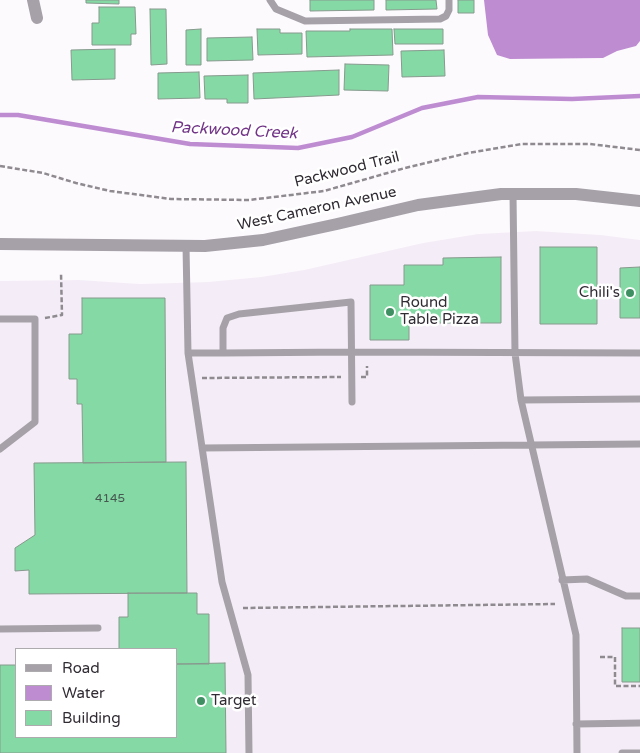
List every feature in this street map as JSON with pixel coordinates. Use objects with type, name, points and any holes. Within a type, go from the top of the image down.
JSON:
[{"type":"street","points":[[33,0],[38,18]]},
{"type":"street","name":"West Cameron Avenue","points":[[0,244],[205,246],[263,240],[418,205],[463,198],[513,194],[576,194],[640,201]]},
{"type":"lane","points":[[270,0],[276,9],[305,21],[440,19],[446,16],[449,10],[449,0]]},
{"type":"lane","points":[[513,194],[515,353],[520,400],[576,635],[577,753]]},
{"type":"lane","points":[[186,246],[188,353],[222,582],[248,675],[250,753]]},
{"type":"lane","points":[[223,353],[223,328],[227,318],[239,314],[351,302],[352,402]]},
{"type":"lane","points":[[0,320],[35,319],[35,422],[0,449]]},
{"type":"lane","points":[[188,353],[640,353]]},
{"type":"lane","points":[[520,400],[640,399]]},
{"type":"lane","points":[[202,448],[640,444]]},
{"type":"lane","points":[[562,580],[587,579],[626,596],[640,596]]},
{"type":"lane","points":[[0,629],[98,628]]},
{"type":"lane","points":[[576,724],[640,723]]},
{"type":"lane","points":[[615,753],[640,753]]},
{"type":"path","name":"Packwood Trail","points":[[0,166],[43,172],[76,183],[110,191],[171,199],[249,200],[324,191],[405,168],[468,153],[522,144],[590,144],[640,150]]},
{"type":"path","points":[[35,319],[62,315],[61,273]]},
{"type":"path","points":[[202,378],[367,377],[367,366]]},
{"type":"path","points":[[243,608],[555,604]]},
{"type":"path","points":[[600,657],[615,657],[615,686],[640,686]]},
{"type":"shaded area","points":[[536,231],[601,235],[640,240],[640,753],[0,753],[0,281],[79,280],[140,284],[208,282],[261,277],[304,270],[423,243],[478,234]]},
{"type":"water","points":[[484,0],[640,0],[640,41],[636,46],[617,51],[603,58],[510,59],[497,55],[488,35]]},
{"type":"building","points":[[86,0],[119,0],[119,4],[86,3]]},
{"type":"building","points":[[310,0],[374,0],[374,10],[310,11]]},
{"type":"building","points":[[386,0],[436,0],[437,9],[386,10]]},
{"type":"building","points":[[458,0],[474,0],[474,13],[458,13]]},
{"type":"building","points":[[99,7],[135,7],[136,34],[131,34],[131,45],[92,45],[92,23],[99,23]]},
{"type":"building","points":[[150,9],[166,9],[167,64],[151,65]]},
{"type":"building","points":[[201,29],[201,65],[186,65],[186,30]]},
{"type":"building","points":[[257,29],[280,29],[280,33],[302,33],[302,54],[258,55]]},
{"type":"building","points":[[350,29],[392,29],[393,55],[307,57],[306,31],[350,31]]},
{"type":"building","points":[[394,29],[443,29],[443,44],[395,44]]},
{"type":"building","points":[[252,37],[253,60],[207,61],[207,38]]},
{"type":"building","points":[[115,49],[115,79],[72,80],[71,50]]},
{"type":"building","points":[[444,50],[445,76],[402,77],[401,51]]},
{"type":"building","points":[[345,64],[389,65],[388,91],[344,90]]},
{"type":"building","points":[[339,70],[339,95],[254,99],[253,73]]},
{"type":"building","points":[[199,72],[200,98],[158,99],[158,73]]},
{"type":"building","points":[[248,75],[248,103],[227,103],[227,99],[205,99],[204,76]]},
{"type":"building","points":[[540,247],[597,247],[597,324],[540,324]]},
{"type":"building","points":[[501,257],[501,323],[409,323],[409,340],[370,340],[370,285],[404,285],[404,265],[443,265],[443,258]]},
{"type":"building","name":"Chili's","points":[[640,267],[640,318],[620,318],[620,268]]},
{"type":"building","points":[[82,298],[165,298],[166,462],[83,463],[82,404],[77,404],[77,379],[69,379],[69,334],[82,334]]},
{"type":"building","points":[[186,462],[187,593],[29,594],[29,570],[15,571],[15,548],[35,535],[34,463]]},
{"type":"building","points":[[128,593],[197,593],[197,614],[209,614],[209,664],[178,664],[178,648],[119,648],[119,617],[128,617]]},
{"type":"building","points":[[622,628],[640,628],[640,682],[622,682]]},
{"type":"building","name":"Target","points":[[225,663],[226,753],[0,753],[0,665],[15,665],[15,738],[178,738],[178,664]]},
{"type":"waterway","name":"Packwood Creek","points":[[0,115],[18,115],[190,144],[298,148],[352,137],[422,108],[478,97],[572,99],[640,96]]},
{"type":"place","name":"Chili's","points":[[630,293]]},
{"type":"place","name":"Round Table Pizza","points":[[390,312]]},
{"type":"place","name":"Target","points":[[201,701]]}]
